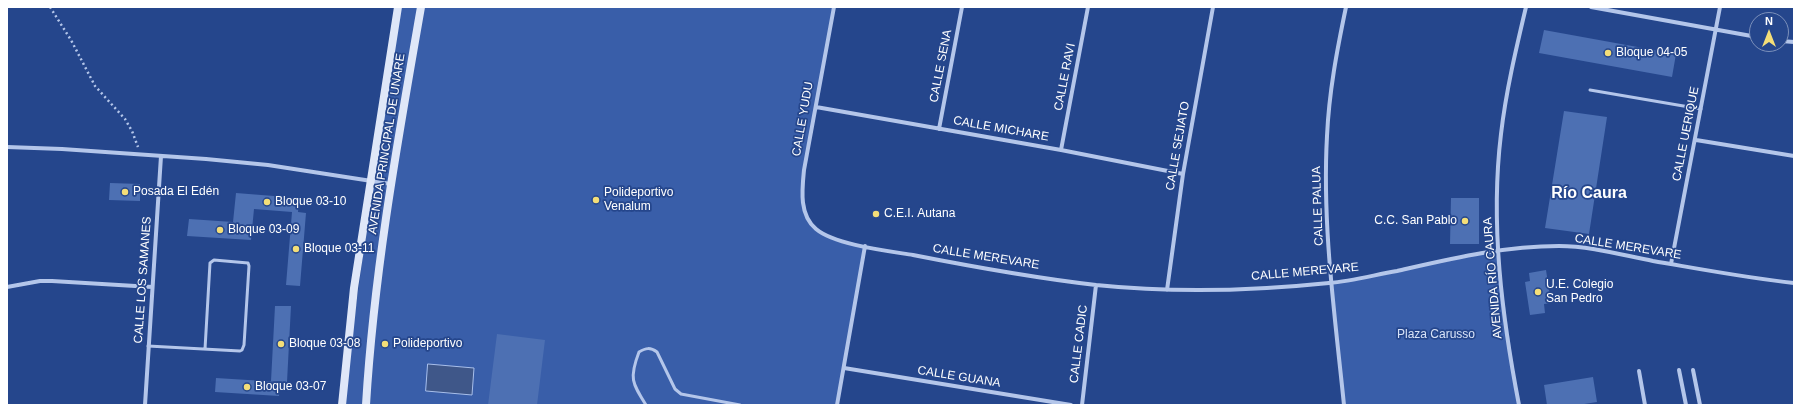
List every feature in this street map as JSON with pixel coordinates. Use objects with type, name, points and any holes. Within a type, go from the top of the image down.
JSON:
[{"type":"street","name":"AVENIDA PRINCIPAL DE UNARE","points":[[342,405],[353,295],[398,7]]},
{"type":"street","name":"AVENIDA PRINCIPAL DE UNARE","points":[[366,405],[372,323],[391,184],[421,7]]},
{"type":"street","name":"CALLE YUDU","points":[[818,231],[809,222],[804,209],[802,191],[804,170],[834,7]]},
{"type":"street","name":"CALLE SENA","points":[[939,128],[962,7]]},
{"type":"street","name":"CALLE RAVI","points":[[1061,150],[1088,7]]},
{"type":"street","name":"CALLE SEJIATO","points":[[1167,290],[1183,174],[1213,7]]},
{"type":"street","name":"CALLE PALUA","points":[[1344,405],[1331,283],[1327,210],[1326,136],[1329,103],[1346,7]]},
{"type":"street","name":"AVENIDA RÍO CAURA","points":[[1519,405],[1504,310],[1498,250],[1497,189],[1500,135],[1509,82],[1526,7]]},
{"type":"street","points":[[1591,7],[1749,36]]},
{"type":"street","name":"CALLE UERIQUE","points":[[1671,264],[1696,140],[1720,7]]},
{"type":"street","name":"CALLE MICHARE","points":[[816,107],[1061,150],[1183,174]]},
{"type":"street","points":[[1696,140],[1794,156]]},
{"type":"street","points":[[7,147],[161,156],[268,165],[391,184]]},
{"type":"street","name":"CALLE LOS SAMANES","points":[[145,405],[161,156]]},
{"type":"street","name":"CALLE MEREVARE","points":[[818,231],[834,238],[865,246],[948,262],[1096,285],[1167,290],[1281,287],[1331,283],[1498,250],[1568,247],[1590,249],[1744,277],[1794,283]]},
{"type":"street","points":[[837,405],[865,246]]},
{"type":"street","points":[[7,287],[40,281],[52,281],[152,287]]},
{"type":"street","name":"CALLE CADIC","points":[[1082,405],[1096,285]]},
{"type":"street","name":"CALLE GUANA","points":[[844,368],[1071,405]]},
{"type":"street","points":[[1679,370],[1686,405]]},
{"type":"street","points":[[1693,370],[1700,405]]},
{"type":"street","points":[[1639,371],[1645,405]]},
{"type":"lane","points":[[1590,90],[1701,109]]},
{"type":"lane","points":[[148,346],[205,349],[242,350],[244,344],[248,263],[214,260],[210,263],[205,349]]},
{"type":"lane","points":[[646,405],[634,386],[634,366],[639,352],[652,348],[657,352],[675,389],[681,394],[740,405]]},
{"type":"path","points":[[50,7],[71,40],[95,86],[125,119],[132,131],[140,155]]},
{"type":"green space","name":"Polideportivo Venalum","points":[[398,7],[834,7],[802,191],[809,222],[818,231],[834,238],[865,246],[837,405],[342,405]]},
{"type":"green space","name":"Plaza Carusso","points":[[1498,250],[1519,405],[1344,405],[1331,283]]},
{"type":"shaded area","points":[[428,364],[474,368],[472,395],[426,391]]},
{"type":"building","name":"Bloque 04-05","points":[[1544,30],[1676,54],[1672,77],[1539,53]]},
{"type":"building","points":[[1564,111],[1607,117],[1589,234],[1545,228]]},
{"type":"building","name":"Posada El Edén","points":[[110,183],[140,184],[140,201],[109,200]]},
{"type":"building","points":[[236,193],[299,198],[298,212],[306,213],[300,286],[286,285],[292,212],[254,209],[251,240],[187,236],[189,219],[233,222]]},
{"type":"building","name":"C.C. San Pablo","points":[[1451,198],[1479,198],[1479,244],[1450,244]]},
{"type":"building","name":"U.E. Colegio San Pedro","points":[[1546,270],[1551,303],[1544,304],[1545,313],[1530,315],[1525,282],[1530,281],[1529,273]]},
{"type":"building","name":"Bloque 03-08","points":[[275,306],[291,306],[287,382],[271,381]]},
{"type":"building","points":[[497,334],[545,340],[537,405],[488,405]]},
{"type":"building","points":[[1593,377],[1597,402],[1578,405],[1547,405],[1544,385]]},
{"type":"building","name":"Bloque 03-07","points":[[216,378],[280,382],[279,396],[215,392]]},
{"type":"place","name":"Bloque 04-05","points":[[1608,53]]},
{"type":"place","name":"Posada El Edén","points":[[125,192]]},
{"type":"place","name":"Polideportivo Venalum","points":[[596,200]]},
{"type":"place","name":"Bloque 03-10","points":[[267,202]]},
{"type":"place","name":"C.E.I. Autana","points":[[876,214]]},
{"type":"place","name":"C.C. San Pablo","points":[[1465,221]]},
{"type":"place","name":"Bloque 03-09","points":[[220,230]]},
{"type":"place","name":"Bloque 03-11","points":[[296,249]]},
{"type":"place","name":"U.E. Colegio San Pedro","points":[[1538,292]]},
{"type":"place","name":"Bloque 03-08","points":[[281,344]]},
{"type":"place","name":"Polideportivo","points":[[385,344]]},
{"type":"place","name":"Bloque 03-07","points":[[247,387]]},
{"type":"district","name":"Río Caura","points":[[1589,194]]}]
